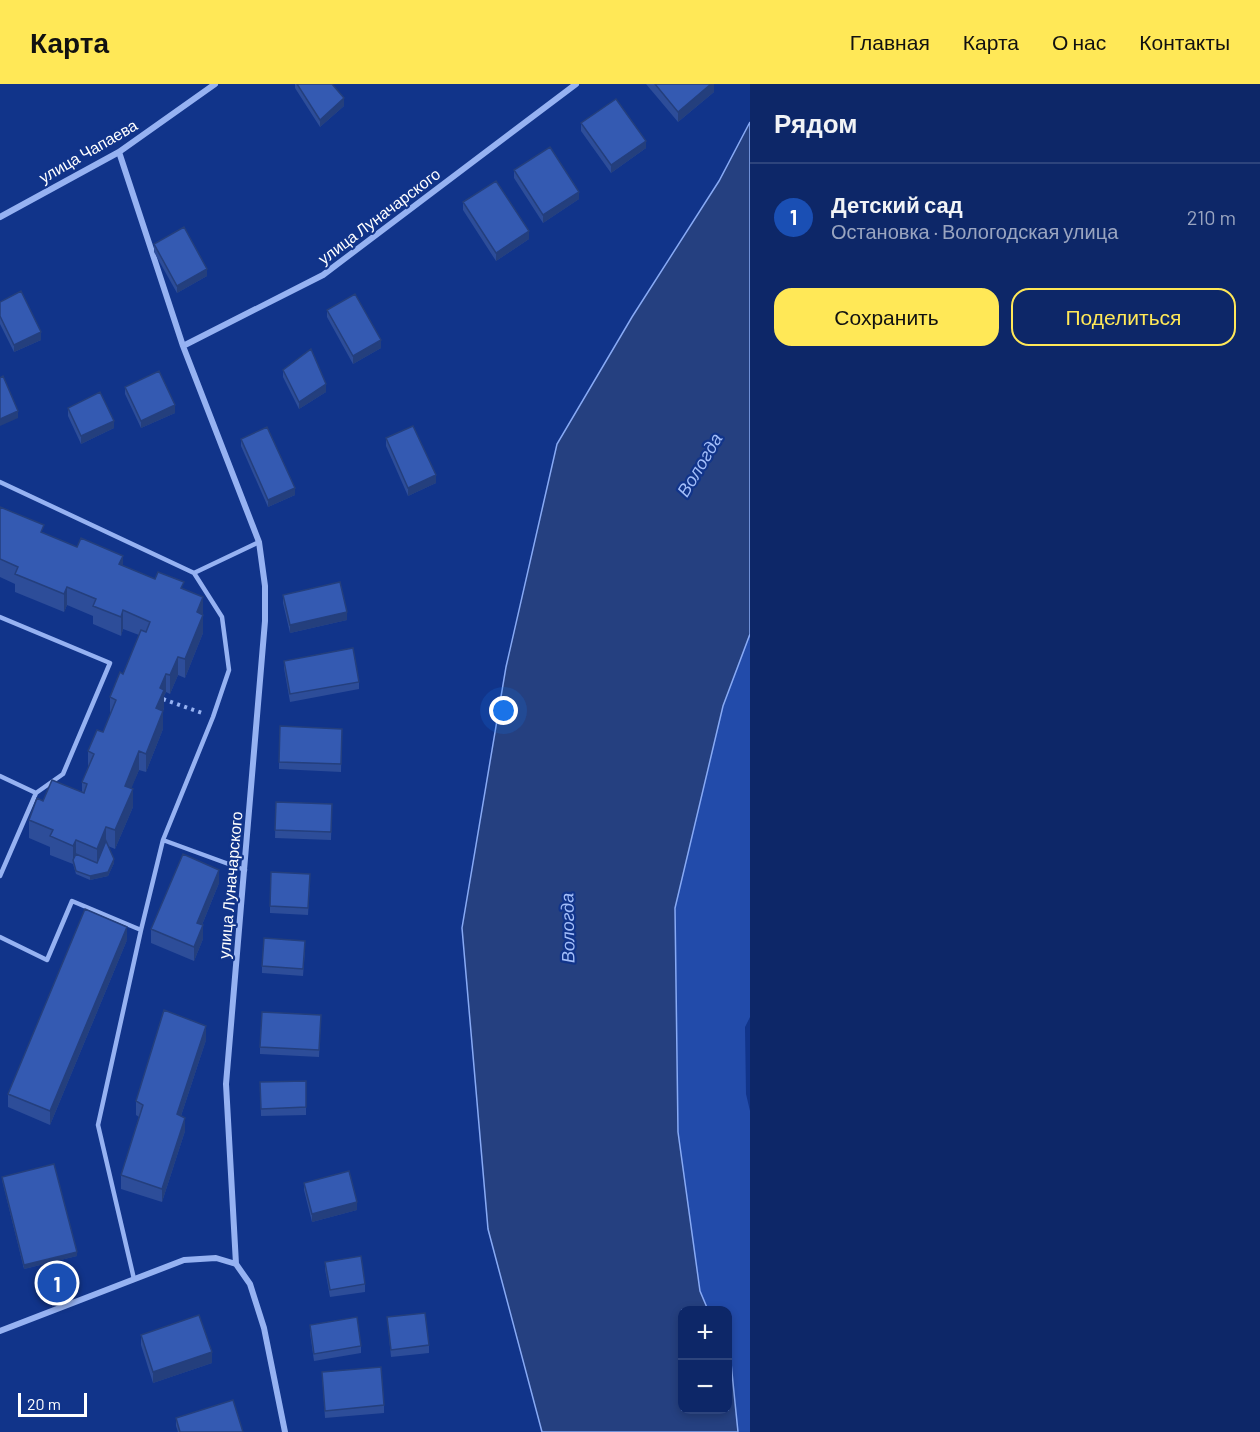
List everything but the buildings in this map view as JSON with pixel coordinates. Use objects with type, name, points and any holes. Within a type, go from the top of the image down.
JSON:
[{"type":"street","name":"улица Чапаева","points":[[0,217],[119,152],[215,84]]},
{"type":"street","name":"улица Луначарского","points":[[183,346],[323,275],[576,84]]},
{"type":"street","name":"улица Луначарского","points":[[119,152],[183,346],[259,542],[265,586],[265,621],[226,1084],[236,1264],[250,1284],[264,1328],[285,1432]]},
{"type":"street","points":[[0,1331],[184,1260],[216,1258],[236,1264]]},
{"type":"lane","points":[[0,482],[194,573],[222,617],[229,670],[213,717],[163,840],[98,1125],[134,1279]]},
{"type":"lane","points":[[194,573],[259,542]]},
{"type":"lane","points":[[0,617],[110,663],[63,774],[36,793],[0,876]]},
{"type":"lane","points":[[0,776],[36,793]]},
{"type":"lane","points":[[163,840],[244,870]]},
{"type":"lane","points":[[0,937],[46,960],[72,901],[141,930]]},
{"type":"path","points":[[163,699],[213,717]]},
{"type":"shaded area","points":[[750,634],[750,1017],[745,1027],[746,1094],[750,1111],[750,1432],[738,1432],[732,1373],[732,1306],[706,1306],[700,1292],[678,1132],[675,908],[723,706]]},
{"type":"water","name":"Вологда","points":[[750,122],[750,634],[723,706],[675,908],[678,1132],[700,1291],[706,1306],[678,1306],[678,1414],[732,1414],[732,1373],[738,1432],[542,1432],[488,1229],[462,928],[506,667],[557,444],[632,317],[719,181]]},
{"type":"place","name":"Детский сад","points":[[57,1283]]}]
